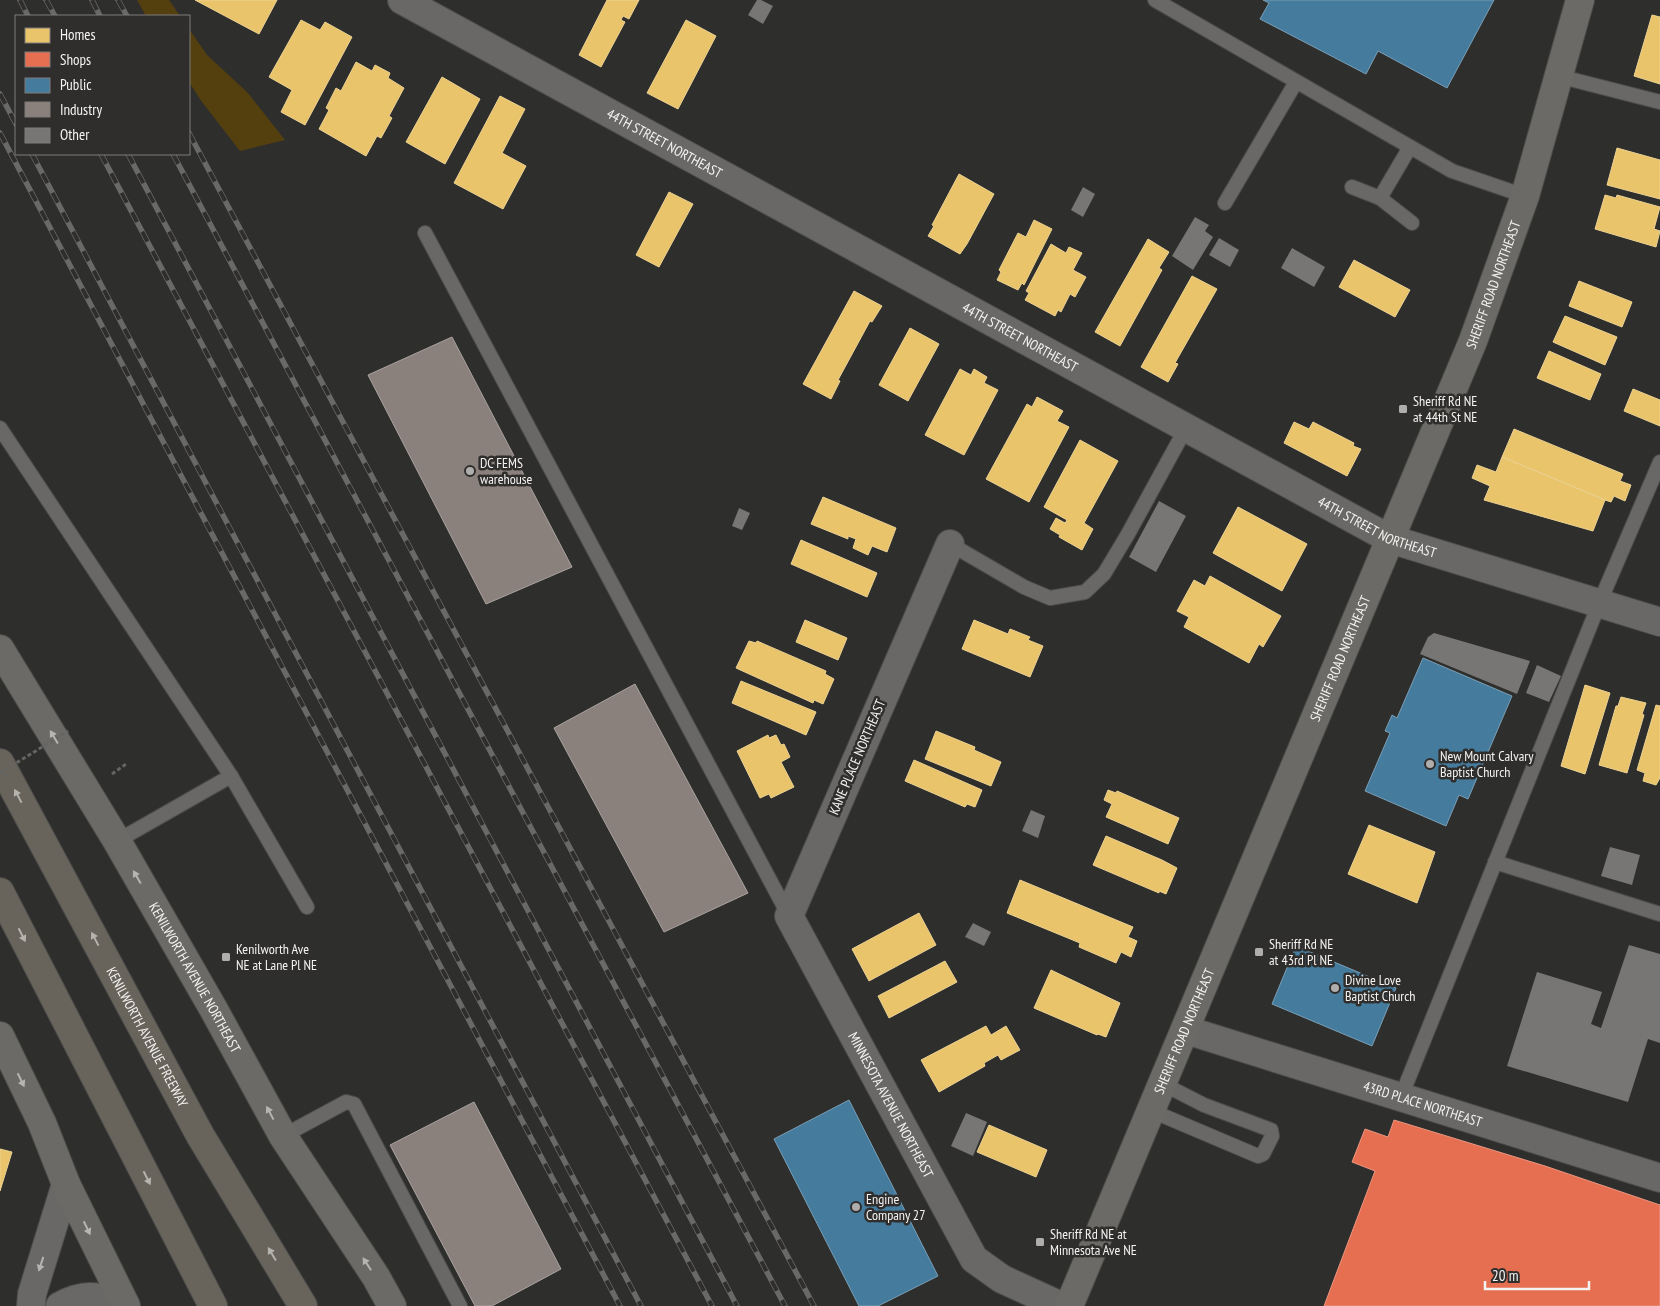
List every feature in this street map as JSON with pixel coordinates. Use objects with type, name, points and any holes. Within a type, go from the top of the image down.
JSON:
[{"type":"highway","name":"KENILWORTH AVENUE FREEWAY","points":[[0,763],[200,1135],[302,1302]]},
{"type":"highway","points":[[0,892],[213,1306]]},
{"type":"main road","name":"SHERIFF ROAD NORTHEAST","points":[[1069,1306],[1473,341],[1524,196],[1580,0]]},
{"type":"main road","name":"KENILWORTH AVENUE NORTHEAST","points":[[0,649],[117,841],[214,1010],[283,1136],[376,1277],[392,1306]]},
{"type":"main road","points":[[0,1036],[42,1123],[66,1184],[125,1305]]},
{"type":"street","name":"44TH STREET NORTHEAST","points":[[402,0],[1390,539],[1660,622]]},
{"type":"street","name":"KANE PLACE NORTHEAST","points":[[789,916],[950,544]]},
{"type":"street","name":"MINNESOTA AVENUE NORTHEAST","points":[[789,916],[974,1259],[1002,1280],[1061,1306]]},
{"type":"street","name":"43RD PLACE NORTHEAST","points":[[1186,1030],[1660,1178]]},
{"type":"street","points":[[32,1306],[32,1294],[66,1184]]},
{"type":"street","points":[[60,1306],[70,1300],[94,1296],[125,1305]]},
{"type":"lane","points":[[1155,0],[1452,172],[1524,196]]},
{"type":"lane","points":[[1558,76],[1660,102]]},
{"type":"lane","points":[[1225,203],[1296,82]]},
{"type":"lane","points":[[1380,198],[1410,147]]},
{"type":"lane","points":[[1352,187],[1380,198],[1412,222]]},
{"type":"lane","points":[[425,234],[789,916]]},
{"type":"lane","points":[[0,428],[230,776],[307,907]]},
{"type":"lane","points":[[950,544],[1024,587],[1050,598],[1085,592],[1104,574],[1186,428]]},
{"type":"lane","points":[[1401,1097],[1599,604],[1660,462]]},
{"type":"lane","points":[[117,841],[230,776]]},
{"type":"lane","points":[[1495,862],[1660,914]]},
{"type":"lane","points":[[1152,1111],[1258,1156],[1263,1154],[1272,1136],[1271,1130],[1204,1105],[1163,1084]]},
{"type":"lane","points":[[283,1136],[346,1102],[354,1104],[460,1306]]},
{"type":"path","points":[[0,773],[68,731]]},
{"type":"path","points":[[105,779],[126,764]]},
{"type":"shaded area","points":[[137,0],[169,0],[179,15],[145,15]]},
{"type":"shaded area","points":[[190,30],[207,55],[247,92],[285,140],[240,151],[190,84]]},
{"type":"building: Homes","points":[[195,0],[277,0],[259,34]]},
{"type":"building: Homes","points":[[607,0],[639,0],[629,19],[623,16],[621,20],[625,22],[601,67],[579,55]]},
{"type":"building: Homes","points":[[1652,15],[1660,17],[1660,84],[1634,76]]},
{"type":"building: Homes","points":[[301,20],[320,30],[325,22],[352,37],[305,125],[281,112],[292,90],[269,77]]},
{"type":"building: Homes","points":[[686,20],[716,36],[678,109],[647,93]]},
{"type":"building: Homes","points":[[356,62],[372,71],[375,65],[390,73],[388,78],[404,88],[389,116],[392,118],[381,138],[377,136],[366,156],[319,129],[329,110],[326,108],[336,88],[341,91]]},
{"type":"building: Homes","points":[[442,77],[480,99],[445,164],[406,142]]},
{"type":"building: Homes","points":[[500,96],[525,109],[502,153],[526,166],[503,209],[454,183]]},
{"type":"building: Homes","points":[[1617,148],[1660,160],[1660,199],[1607,185]]},
{"type":"building: Homes","points":[[959,174],[994,194],[960,254],[928,236]]},
{"type":"building: Homes","points":[[669,192],[693,204],[659,267],[636,255]]},
{"type":"building: Homes","points":[[1605,195],[1616,198],[1617,195],[1660,207],[1654,229],[1660,231],[1656,247],[1595,229]]},
{"type":"building: Homes","points":[[1034,220],[1052,229],[1024,285],[1022,283],[1018,290],[997,280],[1001,272],[999,270],[1018,233],[1026,237]]},
{"type":"building: Homes","points":[[1148,239],[1169,252],[1159,268],[1162,270],[1120,346],[1095,332]]},
{"type":"building: Homes","points":[[1051,244],[1066,253],[1069,247],[1082,253],[1073,270],[1086,277],[1075,297],[1070,294],[1061,312],[1058,310],[1055,316],[1025,300],[1029,293],[1026,291]]},
{"type":"building: Homes","points":[[1354,260],[1410,290],[1395,317],[1339,287]]},
{"type":"building: Homes","points":[[1192,276],[1217,289],[1175,363],[1178,364],[1168,382],[1141,367]]},
{"type":"building: Homes","points":[[1579,281],[1632,302],[1622,327],[1569,306]]},
{"type":"building: Homes","points":[[854,291],[882,306],[872,322],[870,321],[838,380],[840,381],[831,399],[803,384]]},
{"type":"building: Homes","points":[[1565,316],[1617,337],[1605,365],[1553,342]]},
{"type":"building: Homes","points":[[910,328],[939,344],[908,401],[879,385]]},
{"type":"building: Homes","points":[[1549,351],[1601,374],[1590,400],[1537,378]]},
{"type":"building: Homes","points":[[960,369],[971,375],[974,369],[987,377],[984,383],[998,390],[964,455],[925,435]]},
{"type":"building: Homes","points":[[1633,389],[1660,400],[1660,426],[1624,411]]},
{"type":"building: Homes","points":[[1037,397],[1063,411],[1057,421],[1069,427],[1029,502],[986,479],[1027,404],[1032,407]]},
{"type":"building: Homes","points":[[1294,422],[1309,429],[1313,422],[1354,443],[1353,446],[1361,449],[1347,476],[1284,443]]},
{"type":"building: Homes","points":[[1514,429],[1623,474],[1620,481],[1631,485],[1625,501],[1614,496],[1611,502],[1605,500],[1502,457]]},
{"type":"building: Homes","points":[[1080,440],[1118,461],[1084,523],[1093,529],[1082,550],[1059,537],[1060,535],[1050,529],[1056,518],[1065,523],[1067,520],[1044,507]]},
{"type":"building: Homes","points":[[1502,457],[1605,500],[1593,531],[1484,500],[1490,486],[1472,478],[1477,465],[1496,472]]},
{"type":"building: Homes","points":[[823,497],[896,528],[887,552],[872,546],[868,555],[853,548],[856,539],[848,536],[848,539],[811,524]]},
{"type":"building: Homes","points":[[1238,507],[1307,544],[1282,591],[1213,553]]},
{"type":"building: Homes","points":[[801,540],[877,573],[867,597],[791,564]]},
{"type":"building: Homes","points":[[1210,576],[1281,616],[1263,647],[1259,644],[1249,663],[1184,627],[1189,617],[1177,611],[1194,580],[1205,586]]},
{"type":"building: Homes","points":[[805,620],[847,638],[838,660],[796,642]]},
{"type":"building: Homes","points":[[974,620],[1008,634],[1010,629],[1030,637],[1028,640],[1043,646],[1030,677],[962,649]]},
{"type":"building: Homes","points":[[749,641],[756,643],[757,641],[826,671],[825,674],[834,679],[823,704],[814,700],[813,703],[736,668]]},
{"type":"building: Homes","points":[[741,681],[816,712],[806,735],[732,703]]},
{"type":"building: Homes","points":[[1585,685],[1610,693],[1585,774],[1561,766]]},
{"type":"building: Homes","points":[[1621,697],[1646,703],[1627,773],[1599,765],[1616,706],[1618,706]]},
{"type":"building: Homes","points":[[1656,705],[1660,706],[1660,778],[1656,785],[1643,781],[1645,773],[1637,770]]},
{"type":"building: Homes","points":[[936,731],[975,747],[974,750],[1001,762],[991,786],[925,759]]},
{"type":"building: Homes","points":[[768,735],[769,738],[776,735],[781,745],[784,744],[790,757],[781,762],[794,787],[771,798],[769,794],[760,798],[737,751]]},
{"type":"building: Homes","points":[[914,760],[982,790],[975,807],[967,804],[965,807],[905,781]]},
{"type":"building: Homes","points":[[1108,790],[1116,793],[1117,791],[1179,818],[1168,844],[1106,817],[1112,804],[1104,800]]},
{"type":"building: Homes","points":[[1369,825],[1435,852],[1417,903],[1348,874]]},
{"type":"building: Homes","points":[[1106,836],[1177,868],[1166,894],[1159,891],[1159,893],[1093,865]]},
{"type":"building: Homes","points":[[1020,880],[1133,927],[1128,937],[1137,941],[1131,957],[1121,952],[1116,963],[1079,947],[1080,943],[1007,913]]},
{"type":"building: Homes","points":[[919,913],[936,945],[869,981],[852,949]]},
{"type":"building: Homes","points":[[945,961],[957,982],[889,1018],[878,996]]},
{"type":"building: Homes","points":[[1051,970],[1120,1003],[1106,1037],[1097,1035],[1034,1008]]},
{"type":"building: Homes","points":[[986,1026],[991,1035],[1006,1026],[1020,1050],[1001,1060],[998,1055],[984,1063],[985,1066],[939,1092],[921,1060]]},
{"type":"building: Homes","points":[[989,1125],[1047,1150],[1036,1177],[977,1152]]},
{"type":"building: Homes","points":[[0,1149],[12,1152],[0,1191]]},
{"type":"building: Shops","points":[[1394,1120],[1545,1166],[1660,1205],[1660,1306],[1324,1306],[1375,1171],[1352,1162],[1365,1129],[1388,1137]]},
{"type":"building: Public","points":[[1263,0],[1494,0],[1447,88],[1378,51],[1366,74],[1260,19],[1269,3]]},
{"type":"building: Public","name":"New Mount Calvary Baptist Church","points":[[1423,658],[1512,696],[1468,799],[1459,795],[1446,826],[1365,791],[1390,733],[1385,731],[1392,715],[1397,718]]},
{"type":"building: Public","points":[[1296,946],[1396,988],[1372,1046],[1272,1004]]},
{"type":"building: Public","name":"Engine Company 27","points":[[849,1100],[938,1276],[878,1306],[859,1306],[774,1139]]},
{"type":"building: Industry","name":"DC FEMS warehouse","points":[[452,337],[572,567],[486,604],[368,375]]},
{"type":"building: Industry","points":[[635,684],[748,893],[664,932],[554,728]]},
{"type":"building: Industry","points":[[474,1102],[561,1269],[492,1306],[475,1306],[390,1145]]},
{"type":"building: Other","points":[[757,0],[773,6],[763,24],[748,15]]},
{"type":"building: Other","points":[[1083,187],[1095,194],[1083,217],[1071,210]]},
{"type":"building: Other","points":[[1195,217],[1209,225],[1205,231],[1213,237],[1193,270],[1172,256]]},
{"type":"building: Other","points":[[1219,238],[1239,250],[1230,267],[1209,255]]},
{"type":"building: Other","points":[[1292,248],[1325,267],[1314,287],[1281,268]]},
{"type":"building: Other","points":[[1159,501],[1186,516],[1156,572],[1129,557]]},
{"type":"building: Other","points":[[739,508],[750,513],[742,530],[732,526]]},
{"type":"building: Other","points":[[1434,633],[1530,661],[1517,694],[1420,654],[1428,637]]},
{"type":"building: Other","points":[[1537,665],[1561,676],[1549,702],[1526,693]]},
{"type":"building: Other","points":[[1031,810],[1045,816],[1038,838],[1022,831]]},
{"type":"building: Other","points":[[1610,847],[1640,855],[1632,885],[1601,876]]},
{"type":"building: Other","points":[[973,923],[991,932],[984,946],[965,937]]},
{"type":"building: Other","points":[[1629,945],[1660,954],[1660,1043],[1648,1039],[1628,1102],[1507,1066],[1537,972],[1602,992],[1591,1024],[1601,1028]]},
{"type":"building: Other","points":[[966,1113],[987,1122],[973,1156],[951,1146]]},
{"type":"railway","points":[[20,0],[28,15]]},
{"type":"railway","points":[[46,0],[54,15]]},
{"type":"railway","points":[[92,0],[100,15]]},
{"type":"railway","points":[[118,0],[126,15]]},
{"type":"railway","points":[[0,94],[15,122]]},
{"type":"railway","points":[[0,133],[620,1306]]},
{"type":"railway","points":[[190,135],[814,1306]]},
{"type":"railway","points":[[33,155],[641,1306]]},
{"type":"railway","points":[[102,155],[712,1306]]},
{"type":"railway","points":[[129,155],[737,1306]]},
{"type":"railway","points":[[174,155],[785,1306]]},
{"type":"place","name":"Sheriff Rd NE at 44th St NE","points":[[1403,409]]},
{"type":"place","name":"DC FEMS warehouse","points":[[470,471]]},
{"type":"place","name":"New Mount Calvary Baptist Church","points":[[1430,764]]},
{"type":"place","name":"Sheriff Rd NE at 43rd Pl NE","points":[[1259,952]]},
{"type":"place","name":"Kenilworth Ave NE at Lane Pl NE","points":[[226,957]]},
{"type":"place","name":"Divine Love Baptist Church","points":[[1335,988]]},
{"type":"place","name":"Engine Company 27","points":[[856,1207]]},
{"type":"place","name":"Sheriff Rd NE at Minnesota Ave NE","points":[[1040,1242]]}]
